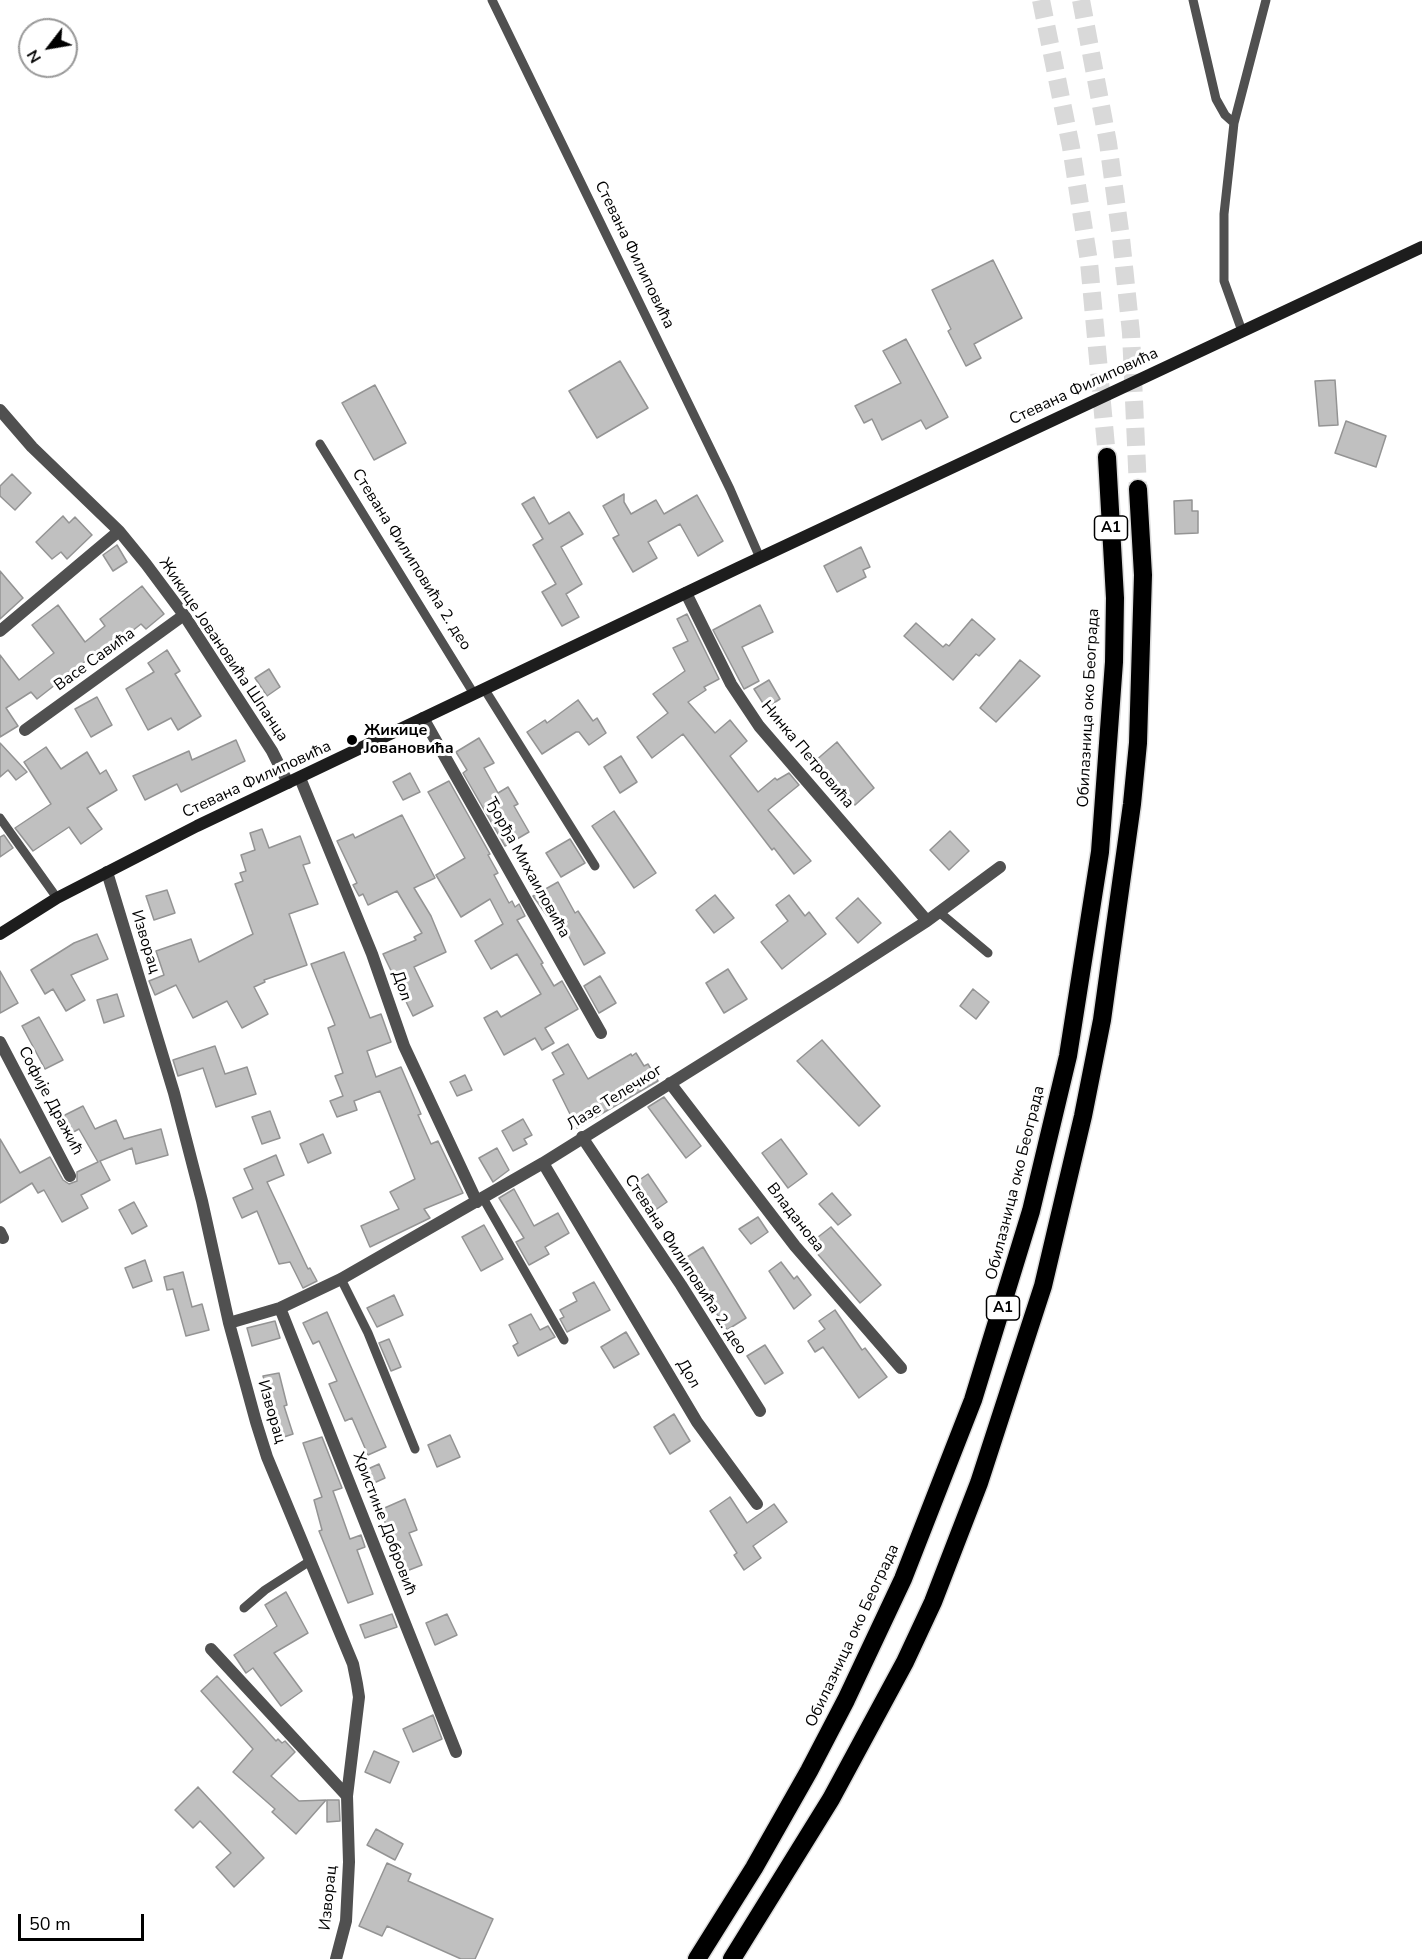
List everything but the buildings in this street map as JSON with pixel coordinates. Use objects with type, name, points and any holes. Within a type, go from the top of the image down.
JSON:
[{"type":"highway","name":"Обилазница око Београда","points":[[697,1959],[809,1771],[903,1579],[973,1400],[1031,1211],[1074,1022],[1090,931],[1102,829],[1114,651],[1115,598],[1107,457]]},
{"type":"highway","name":"A1","points":[[732,1959],[837,1789],[905,1662],[933,1602],[979,1483],[1042,1286],[1083,1116],[1102,1020],[1131,815],[1142,644],[1143,575],[1138,489]]},
{"type":"main road","name":"Стевана Филиповића","points":[[0,934],[57,898],[288,783],[1422,247]]},
{"type":"street","name":"Жикице Јовановића Шпанца","points":[[0,410],[48,463],[119,531],[184,615],[272,751],[288,783]]},
{"type":"street","points":[[0,631],[119,531]]},
{"type":"street","name":"Нинка Петровића","points":[[686,593],[731,684],[759,726],[927,921]]},
{"type":"street","name":"Васе Савића","points":[[24,730],[184,615]]},
{"type":"street","name":"Ђорђа Михаиловића","points":[[423,718],[601,1034]]},
{"type":"street","name":"Дол","points":[[300,778],[372,954],[404,1046],[480,1200]]},
{"type":"street","name":"Лазе Телечког","points":[[229,1323],[280,1308],[341,1279],[543,1163],[927,921],[1000,867]]},
{"type":"street","name":"Изворац","points":[[107,872],[174,1093],[202,1201],[229,1323],[267,1457],[353,1664],[359,1697],[347,1796],[349,1862],[346,1921],[336,1959]]},
{"type":"street","name":"Софије Дражић","points":[[0,1042],[70,1176]]},
{"type":"street","name":"Владанова","points":[[670,1083],[795,1246],[901,1368]]},
{"type":"street","name":"Стевана Филиповића 2. део","points":[[582,1137],[681,1285],[760,1411]]},
{"type":"street","name":"Дол","points":[[543,1163],[697,1422],[757,1504]]},
{"type":"street","name":"Христине Добровић","points":[[280,1308],[456,1752]]},
{"type":"street","points":[[211,1649],[347,1796]]},
{"type":"lane","name":"Стевана Филиповића","points":[[492,0],[730,489],[760,558]]},
{"type":"lane","points":[[1193,0],[1216,99],[1225,115],[1234,123]]},
{"type":"lane","points":[[1242,332],[1224,281],[1224,214],[1234,123],[1266,0]]},
{"type":"lane","name":"Стевана Филиповића 2. део","points":[[320,444],[595,866]]},
{"type":"lane","points":[[0,818],[57,898]]},
{"type":"lane","points":[[939,912],[988,953]]},
{"type":"lane","points":[[480,1200],[564,1340]]},
{"type":"lane","points":[[341,1279],[368,1333],[415,1449]]},
{"type":"lane","points":[[244,1608],[266,1590],[310,1561]]},
{"type":"tunnel","points":[[1041,0],[1071,147],[1089,262],[1107,457]]},
{"type":"tunnel","points":[[1081,0],[1108,143],[1121,238],[1131,333],[1138,489]]},
{"type":"place","name":"Жикице Јовановића","points":[[352,740]]}]
